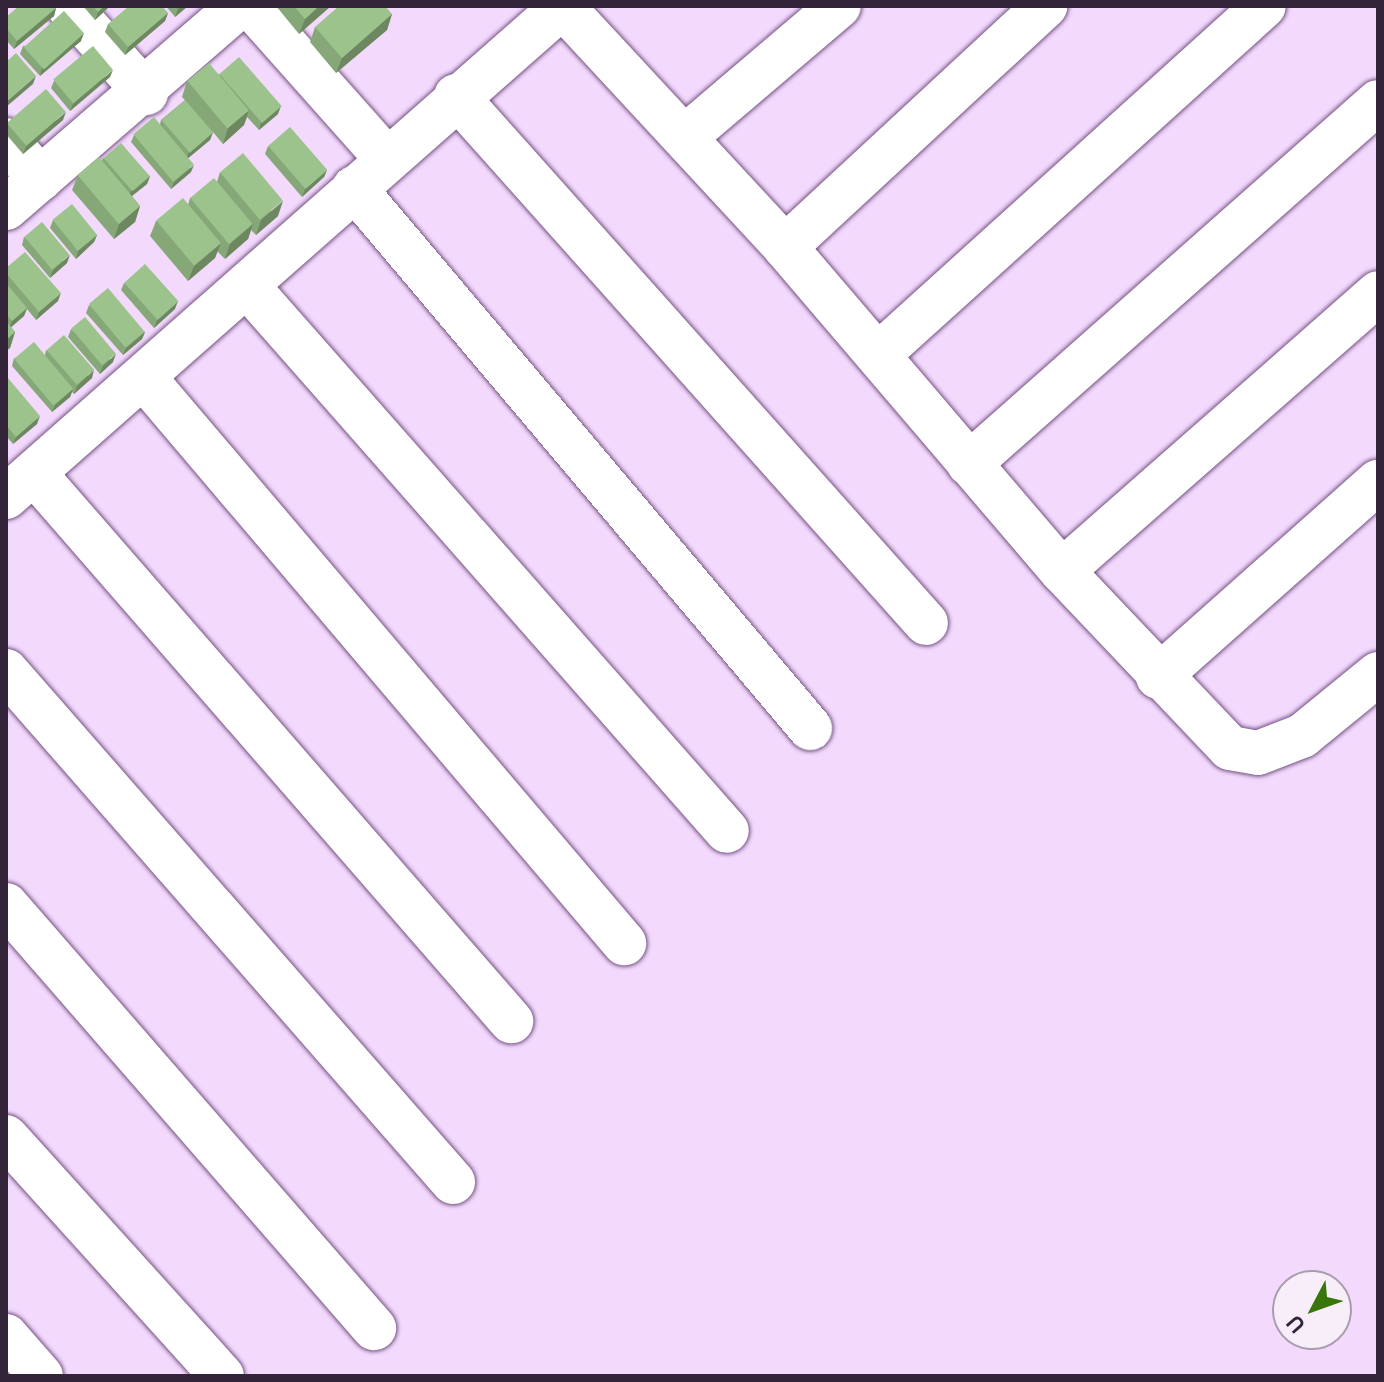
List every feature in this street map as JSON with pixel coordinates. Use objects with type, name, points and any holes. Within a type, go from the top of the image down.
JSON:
[{"type":"street","points":[[68,6],[146,93]]},
{"type":"street","points":[[6,208],[146,93],[239,6]]},
{"type":"street","points":[[251,6],[387,159]]},
{"type":"street","points":[[511,1021],[20,485],[146,380],[456,96],[563,6],[785,247],[1062,571],[1158,677],[1230,748],[1258,753],[1302,736],[1378,674]]},
{"type":"street","points":[[685,137],[839,6]]},
{"type":"street","points":[[785,247],[1045,6]]},
{"type":"street","points":[[878,355],[1264,6]]},
{"type":"street","points":[[456,96],[926,623]]},
{"type":"street","points":[[969,464],[1378,102]]},
{"type":"street","points":[[6,140],[41,179]]},
{"type":"street","points":[[354,188],[810,728]]},
{"type":"street","points":[[249,288],[727,831]]},
{"type":"street","points":[[1062,571],[1378,293]]},
{"type":"street","points":[[146,380],[624,943]]},
{"type":"street","points":[[1158,677],[1378,482]]},
{"type":"street","points":[[6,671],[453,1182]]},
{"type":"street","points":[[6,905],[374,1328]]},
{"type":"street","points":[[6,1137],[222,1376]]},
{"type":"street","points":[[6,1336],[41,1376]]},
{"type":"building","points":[[19,6],[56,8],[17,41],[6,28],[6,17]]},
{"type":"building","points":[[129,6],[162,6],[168,13],[128,47],[108,24]]},
{"type":"building","points":[[294,6],[319,6],[305,19]]},
{"type":"building","points":[[339,6],[385,6],[392,14],[342,58],[315,27]]},
{"type":"building","points":[[64,11],[84,33],[44,69],[24,47]]},
{"type":"building","points":[[93,46],[113,70],[73,103],[53,79]]},
{"type":"building","points":[[16,53],[36,76],[6,102],[6,62]]},
{"type":"building","points":[[239,57],[282,106],[262,123],[219,74]]},
{"type":"building","points":[[209,63],[249,110],[227,128],[188,81]]},
{"type":"building","points":[[46,89],[66,112],[26,146],[7,123]]},
{"type":"building","points":[[185,100],[213,132],[190,153],[162,120]]},
{"type":"building","points":[[154,117],[194,164],[173,182],[133,134]]},
{"type":"building","points":[[290,127],[327,170],[306,189],[268,146]]},
{"type":"building","points":[[121,143],[150,176],[133,191],[104,158]]},
{"type":"building","points":[[243,153],[283,200],[260,220],[220,172]]},
{"type":"building","points":[[99,157],[140,206],[119,224],[78,175]]},
{"type":"building","points":[[214,178],[253,224],[229,244],[190,198]]},
{"type":"building","points":[[183,198],[221,243],[194,266],[156,220]]},
{"type":"building","points":[[72,204],[97,235],[78,251],[53,220]]},
{"type":"building","points":[[42,222],[70,255],[52,270],[24,237]]},
{"type":"building","points":[[25,252],[61,293],[39,312],[6,273],[6,268]]},
{"type":"building","points":[[145,264],[178,301],[158,320],[124,283]]},
{"type":"building","points":[[6,283],[27,308],[12,321],[6,314]]},
{"type":"building","points":[[108,288],[145,332],[125,348],[89,304]]},
{"type":"building","points":[[85,317],[116,354],[102,365],[71,329]]},
{"type":"building","points":[[6,321],[15,332],[6,340]]},
{"type":"building","points":[[64,335],[94,370],[77,385],[47,350]]},
{"type":"building","points":[[34,342],[73,389],[53,405],[14,359]]},
{"type":"building","points":[[8,378],[40,416],[16,437],[6,425]]}]
